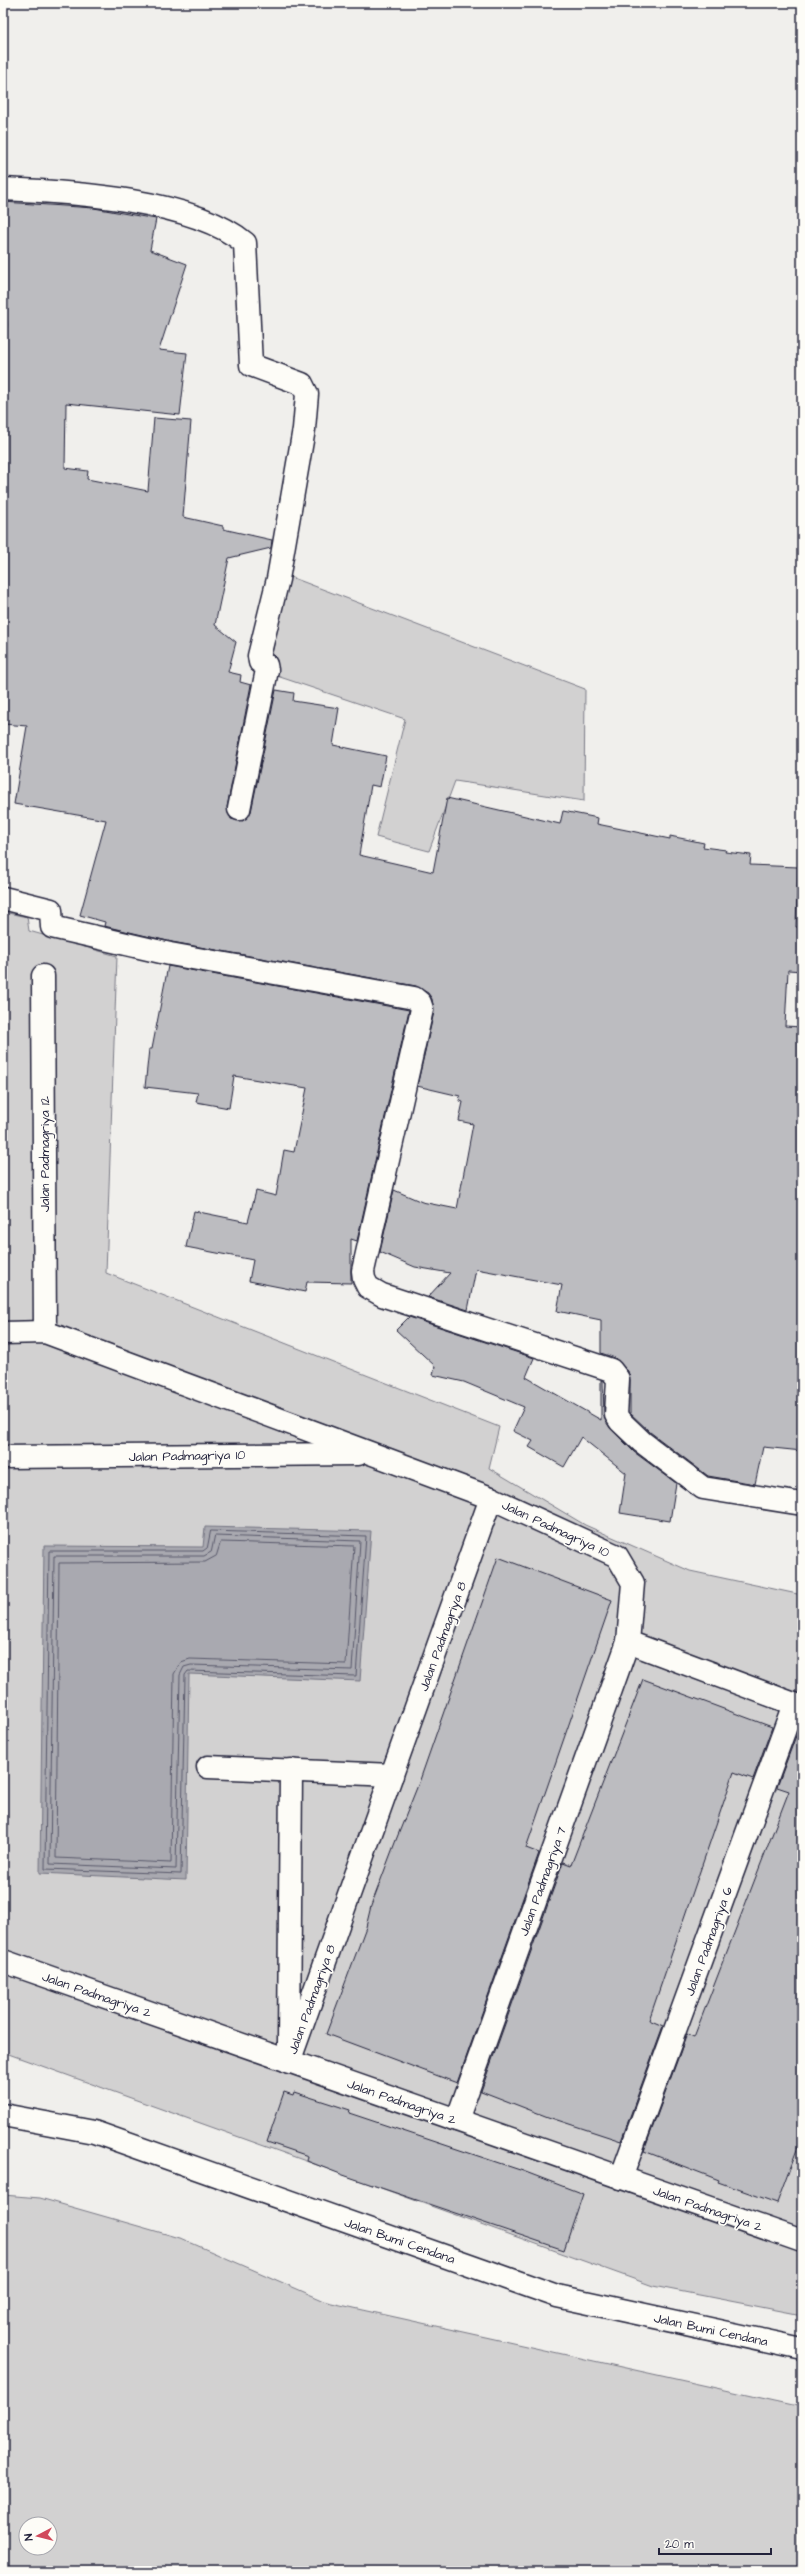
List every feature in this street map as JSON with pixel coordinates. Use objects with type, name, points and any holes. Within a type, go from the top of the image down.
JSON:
[{"type":"street","points":[[3,189],[79,194],[146,205],[199,218],[234,233],[245,243],[251,364],[302,384],[308,394],[279,573],[260,656],[260,662],[266,665],[267,670],[239,809]]},
{"type":"street","points":[[3,898],[51,910],[52,927],[170,954],[414,998],[420,1003],[422,1009],[363,1271],[364,1279],[368,1287],[382,1295],[611,1370],[618,1379],[616,1415],[620,1421],[642,1442],[703,1488],[802,1504]]},
{"type":"street","name":"Jalan Padmagriya 12","points":[[43,976],[45,1332]]},
{"type":"street","points":[[3,1333],[45,1332]]},
{"type":"street","name":"Jalan Padmagriya 10","points":[[45,1332],[491,1498],[617,1556],[633,1583],[628,1642]]},
{"type":"street","name":"Jalan Padmagriya 10","points":[[3,1457],[372,1454]]},
{"type":"street","name":"Jalan Padmagriya 8","points":[[289,2062],[491,1498]]},
{"type":"street","points":[[628,1642],[798,1705]]},
{"type":"street","name":"Jalan Padmagriya 7","points":[[457,2120],[628,1642]]},
{"type":"street","name":"Jalan Padmagriya 6","points":[[621,2178],[798,1705]]},
{"type":"street","points":[[208,1767],[392,1775]]},
{"type":"street","name":"Jalan Padmagriya 8","points":[[289,2062],[291,1770]]},
{"type":"street","name":"Jalan Padmagriya 2","points":[[3,1961],[621,2178],[800,2235]]},
{"type":"street","name":"Jalan Bumi Cendana","points":[[3,2115],[94,2132],[557,2296],[802,2350]]},
{"type":"shaded area","points":[[288,576],[585,689],[584,801],[455,781],[429,851],[376,837],[405,719],[268,673]]},
{"type":"shaded area","points":[[3,912],[27,917],[29,931],[117,956],[106,1273],[499,1427],[489,1468],[585,1525],[690,1571],[802,1595],[802,2315],[653,2286],[3,2052]]},
{"type":"shaded area","points":[[3,2195],[40,2198],[180,2238],[327,2302],[802,2407],[802,2571],[3,2571]]},
{"type":"water","points":[[205,1527],[371,1531],[360,1681],[189,1674],[186,1880],[40,1873],[44,1546],[203,1547]]},
{"type":"building","points":[[3,202],[94,208],[156,219],[150,250],[187,264],[159,350],[187,353],[180,415],[66,403],[65,468],[88,471],[87,479],[148,491],[154,418],[191,421],[183,517],[223,526],[223,529],[272,540],[271,548],[229,558],[215,625],[236,642],[228,672],[241,675],[240,682],[251,685],[227,807],[231,819],[243,821],[251,812],[276,690],[294,693],[293,701],[339,708],[333,745],[386,756],[380,787],[371,785],[359,855],[433,872],[447,798],[560,824],[563,811],[598,818],[597,824],[670,839],[670,836],[704,843],[703,847],[726,850],[725,852],[751,855],[750,865],[798,867],[796,927],[802,927],[802,971],[788,970],[785,1026],[802,1027],[802,1451],[763,1447],[755,1484],[708,1476],[650,1432],[630,1413],[630,1380],[628,1371],[615,1358],[601,1353],[601,1320],[557,1311],[562,1285],[476,1269],[468,1310],[428,1297],[450,1273],[415,1267],[380,1252],[394,1190],[422,1202],[457,1209],[473,1124],[459,1121],[463,1102],[459,1101],[460,1096],[417,1086],[434,1012],[432,999],[428,993],[416,986],[172,942],[104,926],[105,922],[80,915],[106,820],[14,804],[27,726],[3,724],[3,356],[7,325],[3,283]]},
{"type":"building","points":[[168,966],[409,1010],[357,1241],[351,1239],[351,1283],[307,1282],[305,1292],[249,1281],[253,1260],[186,1247],[194,1211],[248,1222],[256,1191],[276,1196],[284,1150],[294,1152],[307,1088],[234,1076],[229,1108],[196,1102],[198,1093],[145,1087],[149,1049],[152,1049]]},
{"type":"building","points":[[409,1317],[534,1358],[526,1377],[601,1420],[601,1380],[603,1381],[604,1415],[610,1428],[634,1452],[676,1483],[670,1521],[620,1513],[626,1473],[581,1437],[564,1467],[529,1447],[533,1441],[513,1431],[524,1407],[464,1382],[433,1375],[435,1366],[396,1330]]},
{"type":"building","points":[[498,1557],[612,1600],[526,1848],[539,1853],[457,2083],[326,2034],[366,1927],[371,1906],[420,1780]]},
{"type":"building","points":[[643,1679],[772,1727],[753,1779],[734,1772],[649,2020],[663,2026],[621,2141],[548,2117],[481,2091],[563,1862],[571,1865]]},
{"type":"building","points":[[796,1736],[802,1738],[802,2136],[777,2203],[718,2182],[719,2180],[644,2151],[687,2034],[694,2037],[789,1791],[777,1787]]},
{"type":"building","points":[[284,2092],[293,2095],[294,2092],[350,2110],[349,2113],[523,2171],[583,2194],[564,2250],[343,2175],[307,2161],[308,2156],[267,2142]]}]
